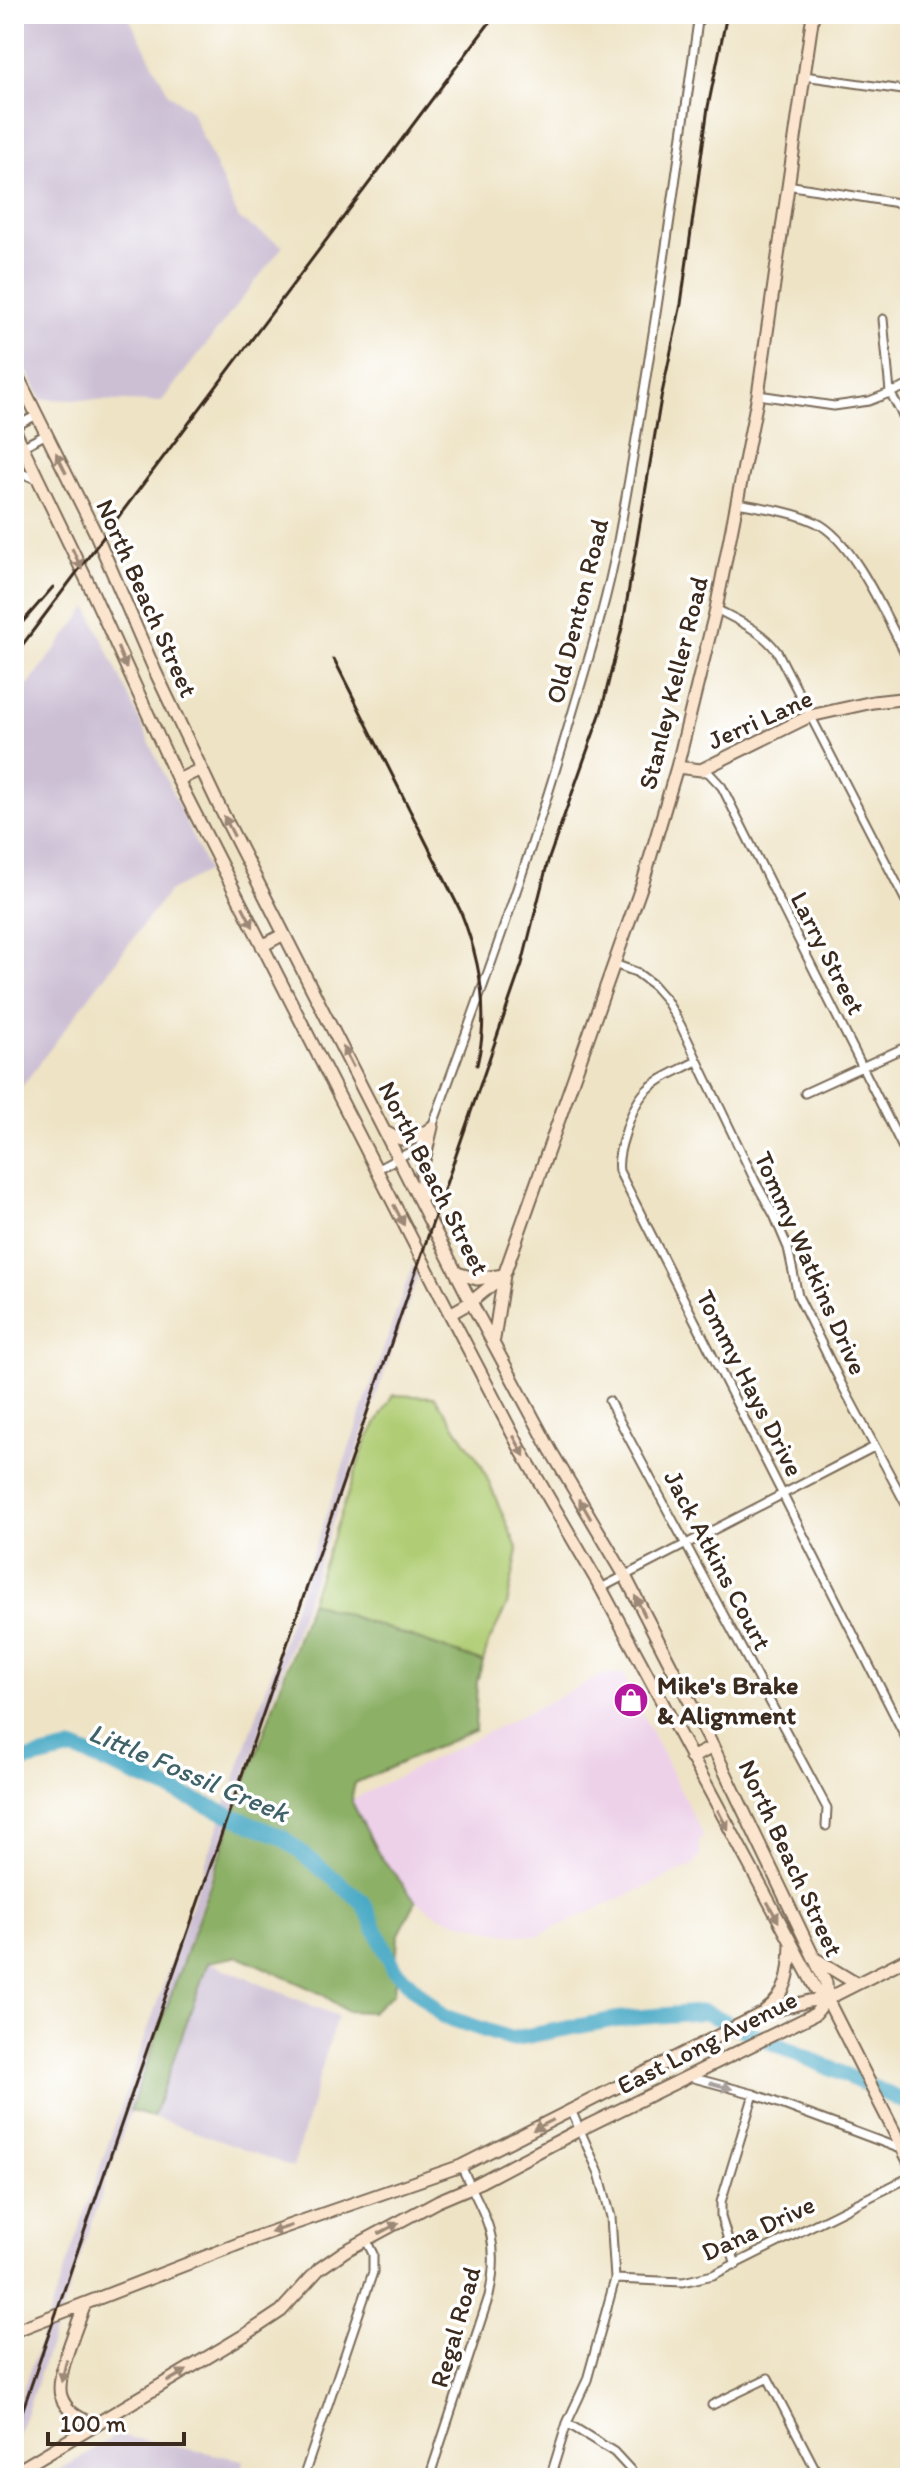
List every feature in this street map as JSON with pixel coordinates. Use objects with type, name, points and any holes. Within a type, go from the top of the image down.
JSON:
[{"type":"main road","name":"Stanley Keller Road","points":[[494,1343],[493,1331],[504,1275],[643,882],[677,767],[716,609],[758,395],[813,14]]},
{"type":"main road","name":"North Beach Street","points":[[14,369],[95,532],[201,769],[471,1302],[551,1451],[625,1576],[713,1747],[826,1983],[827,1999]]},
{"type":"main road","name":"North Beach Street","points":[[14,428],[18,449],[41,481],[178,780],[450,1314],[522,1452],[601,1588],[816,1989],[827,1999],[910,2163]]},
{"type":"main road","name":"Jerri Lane","points":[[677,767],[701,770],[810,716],[873,702],[910,698]]},
{"type":"main road","points":[[178,780],[201,769]]},
{"type":"main road","points":[[262,946],[284,934]]},
{"type":"main road","points":[[387,1133],[398,1140],[410,1141],[432,1127]]},
{"type":"main road","points":[[422,1202],[422,1169],[432,1127]]},
{"type":"main road","points":[[457,1273],[477,1279],[504,1275]]},
{"type":"main road","points":[[450,1314],[471,1302],[504,1275]]},
{"type":"main road","points":[[691,1758],[713,1747]]},
{"type":"main road","points":[[761,2014],[782,1995],[788,1982],[791,1943]]},
{"type":"main road","points":[[827,1999],[910,1957]]},
{"type":"main road","points":[[814,1958],[857,1984]]},
{"type":"main road","name":"East Long Avenue","points":[[14,2331],[259,2236],[461,2166],[761,2014],[827,1999]]},
{"type":"main road","name":"East Long Avenue","points":[[14,2473],[201,2363],[281,2311],[319,2269],[366,2240],[581,2129],[815,2014],[827,1999]]},
{"type":"main road","points":[[85,2304],[60,2390],[74,2415],[94,2425]]},
{"type":"street","name":"Old Denton Road","points":[[376,1170],[419,1147],[432,1127],[502,937],[545,807],[601,615],[617,547],[655,318],[699,14]]},
{"type":"street","points":[[804,76],[910,91]]},
{"type":"street","points":[[787,185],[910,205]]},
{"type":"street","points":[[883,319],[890,392],[910,429]]},
{"type":"street","points":[[758,395],[834,406],[869,401],[910,385]]},
{"type":"street","points":[[14,428],[37,415]]},
{"type":"street","points":[[18,449],[47,434]]},
{"type":"street","points":[[14,470],[41,481]]},
{"type":"street","points":[[737,503],[815,521],[844,545],[910,663]]},
{"type":"street","points":[[716,609],[770,641],[910,909]]},
{"type":"street","name":"Larry Street","points":[[701,770],[709,773],[722,787],[910,1162]]},
{"type":"street","name":"Tommy Watkins Drive","points":[[614,964],[636,972],[652,984],[666,1000],[681,1026],[774,1215],[788,1248],[798,1296],[910,1512]]},
{"type":"street","points":[[805,1093],[910,1045]]},
{"type":"street","name":"Tommy Hays Drive","points":[[697,1061],[653,1084],[638,1097],[620,1150],[619,1171],[910,1746]]},
{"type":"street","name":"Jack Atkins Court","points":[[609,1401],[827,1808],[826,1826]]},
{"type":"street","points":[[601,1588],[874,1447]]},
{"type":"street","points":[[689,2077],[754,2094],[903,2149]]},
{"type":"street","points":[[736,2265],[721,2217],[721,2202],[754,2094]]},
{"type":"street","points":[[550,2478],[567,2423],[587,2380],[615,2279],[611,2217],[599,2173],[571,2110]]},
{"type":"street","name":"Regal Road","points":[[429,2478],[489,2296],[495,2269],[495,2246],[489,2222],[461,2166]]},
{"type":"street","name":"Dana Drive","points":[[615,2279],[683,2282],[713,2275],[910,2177]]},
{"type":"street","points":[[303,2478],[373,2272],[373,2254],[366,2240]]},
{"type":"street","points":[[712,2405],[768,2378],[820,2478]]},
{"type":"street","points":[[567,2423],[614,2452],[638,2478]]},
{"type":"shaded area","points":[[14,14],[127,14],[169,94],[191,111],[239,219],[283,246],[161,402],[41,399],[14,345]]},
{"type":"shaded area","points":[[88,607],[208,871],[168,892],[14,1097],[14,703]]},
{"type":"shaded area","points":[[413,1264],[418,1275],[14,2449],[14,2416]]},
{"type":"shaded area","points":[[622,1673],[704,1837],[698,1841],[701,1855],[692,1866],[537,1936],[502,1933],[441,1917],[416,1901],[378,1853],[351,1800],[603,1675]]},
{"type":"shaded area","points":[[208,1962],[337,2016],[293,2167],[153,2117]]},
{"type":"shaded area","points":[[117,2435],[244,2460],[237,2478],[46,2478]]},
{"type":"green space","points":[[393,1395],[435,1397],[481,1464],[518,1550],[507,1605],[483,1662],[310,1602],[366,1442]]},
{"type":"green space","points":[[310,1602],[483,1662],[477,1681],[475,1730],[355,1783],[351,1800],[378,1853],[416,1901],[398,1936],[394,1993],[371,2012],[346,2011],[322,1994],[239,1956],[208,1962],[153,2117],[130,2111]]},
{"type":"waterway","name":"Little Fossil Creek","points":[[14,1763],[74,1749],[282,1837],[363,1902],[394,1969],[443,2016],[511,2039],[617,2019],[704,2012],[910,2104]]},
{"type":"railway","points":[[14,656],[496,14]]},
{"type":"railway","points":[[14,2435],[522,964],[548,861],[601,712],[623,624],[661,398],[681,304],[708,107],[727,14]]},
{"type":"railway","points":[[14,632],[53,587]]},
{"type":"railway","points":[[334,659],[467,929],[478,967],[483,1006],[477,1065]]},
{"type":"place","name":"Mike's Brake & Alignment","points":[[631,1700]]}]
